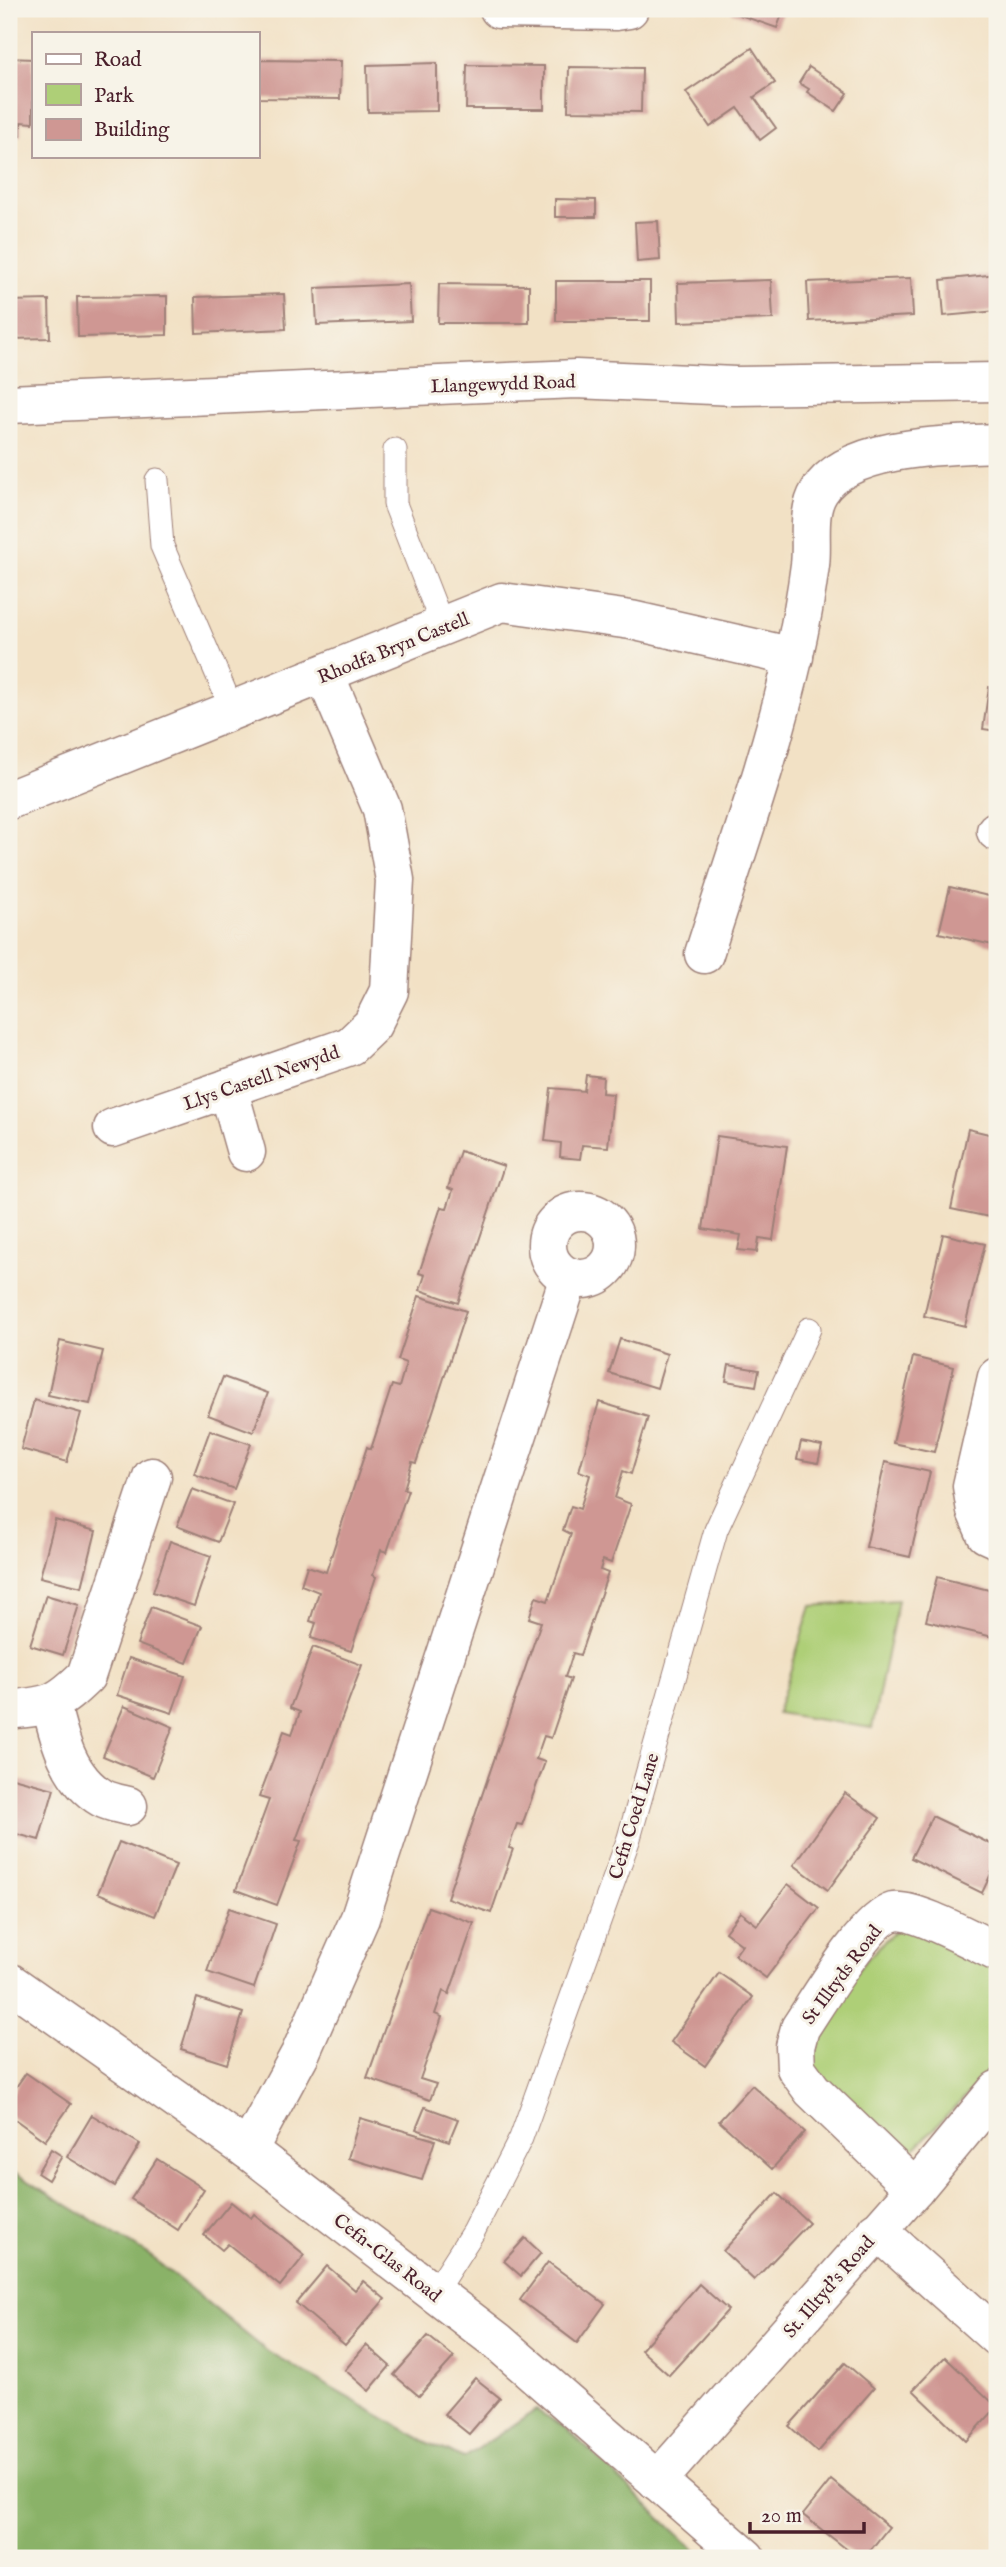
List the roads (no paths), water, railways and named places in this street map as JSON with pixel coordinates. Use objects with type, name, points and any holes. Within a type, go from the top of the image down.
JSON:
[{"type":"street","points":[[499,9],[629,9]]},
{"type":"street","name":"Llangewydd Road","points":[[9,404],[576,379],[735,386],[997,382]]},
{"type":"street","points":[[704,954],[774,734],[793,657],[810,563],[811,518],[819,492],[838,472],[866,457],[940,445],[997,443]]},
{"type":"street","name":"Rhodfa Bryn Castell","points":[[9,800],[502,602],[631,620],[793,657]]},
{"type":"street","name":"Llys Castell Newydd","points":[[113,1128],[350,1046],[372,1025],[389,991],[394,880],[382,809],[325,675]]},
{"type":"street","points":[[228,1088],[246,1152]]},
{"type":"street","points":[[248,2150],[300,2054],[360,1919],[569,1278]]},
{"type":"street","points":[[997,1377],[972,1486],[976,1511],[986,1534],[997,1539]]},
{"type":"street","points":[[9,1710],[51,1704],[67,1694],[86,1676],[152,1477]]},
{"type":"street","points":[[51,1704],[57,1732],[80,1781],[103,1799],[128,1806]]},
{"type":"street","name":"St Illtyds Road","points":[[915,2189],[812,2090],[796,2068],[795,2048],[800,2028],[873,1924],[894,1912],[917,1915],[997,1952]]},
{"type":"street","name":"Cefn-Glas Road","points":[[9,1982],[248,2150],[497,2341],[746,2558]]},
{"type":"street","name":"St. Illtyd's Road","points":[[657,2481],[915,2189],[997,2090]]},
{"type":"street","points":[[876,2231],[997,2337]]},
{"type":"lane","points":[[395,450],[395,504],[443,627]]},
{"type":"lane","points":[[157,480],[162,546],[233,711]]},
{"type":"lane","name":"Cefn Coed Lane","points":[[434,2293],[473,2232],[521,2138],[629,1838],[716,1530],[809,1329]]}]
